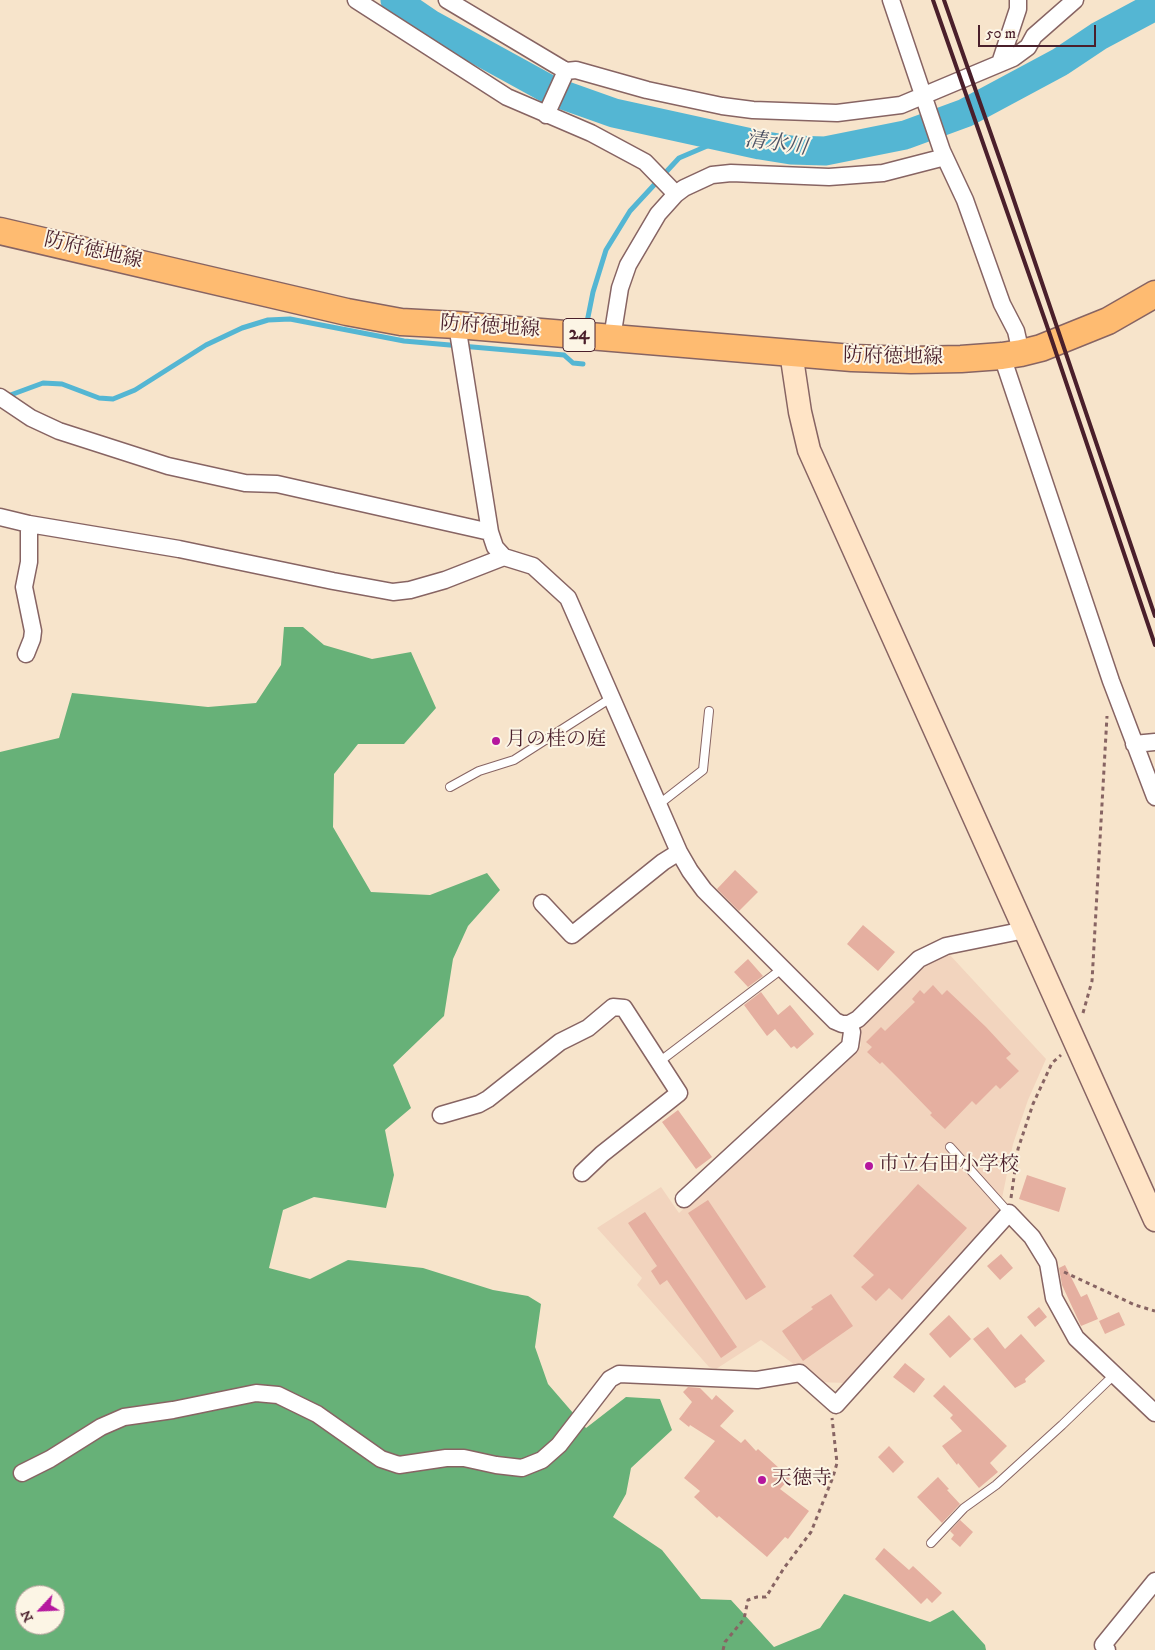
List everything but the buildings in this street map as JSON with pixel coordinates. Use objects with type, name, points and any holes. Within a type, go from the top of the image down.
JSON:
[{"type":"main road","name":"防府徳地線","points":[[0,231],[347,312],[401,322],[852,358],[911,360],[1012,355],[1040,348],[1108,321],[1154,299]]},
{"type":"street","points":[[356,0],[507,97],[591,134],[644,162],[676,194]]},
{"type":"street","points":[[447,0],[566,72],[576,70],[647,90],[722,106],[753,110],[838,114],[925,101],[1013,58],[1028,47],[1034,36],[1075,0]]},
{"type":"street","points":[[891,0],[943,154],[965,200],[1002,304],[1016,331],[1012,355],[1111,681],[1155,798]]},
{"type":"street","points":[[1000,63],[1018,9],[1018,0]]},
{"type":"street","points":[[546,115],[566,72]]},
{"type":"street","points":[[612,338],[620,288],[628,265],[658,214],[676,194],[695,182],[712,175],[731,174],[829,177],[883,173],[943,154]]},
{"type":"street","points":[[457,325],[490,532],[495,547],[504,557],[533,566],[568,598],[679,852],[704,890],[835,1021],[842,1024],[849,1024],[864,1014],[919,959],[946,946],[1025,930]]},
{"type":"street","points":[[791,352],[800,412],[809,450],[1155,1220]]},
{"type":"street","points":[[0,397],[31,418],[59,431],[168,466],[245,483],[276,484],[490,532]]},
{"type":"street","points":[[0,517],[393,592],[410,590],[445,580],[504,557]]},
{"type":"street","points":[[26,654],[33,631],[24,587],[29,562],[29,524]]},
{"type":"street","points":[[1134,744],[1155,742]]},
{"type":"street","points":[[542,903],[572,935],[662,862],[679,852]]},
{"type":"street","points":[[442,1115],[479,1104],[488,1099],[560,1042],[588,1028],[613,1006],[624,1008],[679,1093],[602,1154],[582,1174]]},
{"type":"street","points":[[684,1199],[850,1046],[852,1032],[849,1024]]},
{"type":"street","points":[[22,1473],[50,1459],[101,1426],[124,1417],[173,1410],[256,1393],[278,1395],[316,1414],[381,1459],[399,1465],[446,1458],[464,1458],[522,1468],[542,1460],[559,1445],[610,1379],[619,1374],[757,1380],[800,1373],[836,1405],[1009,1213],[1032,1236],[1048,1264],[1054,1298],[1076,1338],[1153,1410]]},
{"type":"street","points":[[1107,1650],[1103,1645],[1155,1582]]},
{"type":"lane","points":[[450,787],[479,770],[514,760],[611,698]]},
{"type":"lane","points":[[658,805],[703,770],[709,711]]},
{"type":"lane","points":[[659,1062],[783,968]]},
{"type":"lane","points":[[950,1148],[1009,1213]]},
{"type":"lane","points":[[931,1543],[964,1508],[996,1485],[1114,1375]]},
{"type":"path","points":[[1009,1213],[1018,1149],[1033,1104],[1052,1063],[1075,1041],[1092,981],[1108,710]]},
{"type":"path","points":[[1048,1264],[1135,1305],[1155,1311]]},
{"type":"path","points":[[723,1650],[726,1642],[744,1619],[748,1600],[766,1597],[784,1568],[811,1532],[834,1477],[837,1463],[832,1421],[836,1405]]},
{"type":"shaded area","name":"市立右田小学校","points":[[949,954],[1046,1059],[1028,1100],[1013,1144],[999,1213],[845,1383],[818,1382],[761,1340],[716,1369],[709,1367],[637,1285],[642,1278],[597,1228],[661,1187],[679,1213],[861,1046],[858,1028],[927,965]]},
{"type":"green space","points":[[284,627],[303,627],[324,645],[372,659],[411,652],[436,708],[404,744],[358,744],[334,774],[333,827],[371,892],[430,895],[487,873],[500,890],[468,926],[453,959],[444,1016],[393,1065],[411,1108],[385,1130],[394,1175],[386,1208],[314,1197],[283,1210],[269,1268],[310,1279],[348,1260],[423,1268],[493,1290],[528,1296],[541,1304],[535,1347],[548,1384],[586,1428],[626,1397],[660,1399],[672,1430],[631,1468],[626,1494],[613,1517],[662,1550],[701,1599],[731,1600],[774,1647],[820,1628],[844,1594],[930,1622],[953,1610],[985,1645],[986,1650],[0,1650],[0,752],[59,738],[72,693],[208,707],[256,703],[281,665]]},
{"type":"waterway","name":"清水川","points":[[395,0],[430,24],[552,91],[614,113],[760,145],[791,150],[825,151],[905,135],[965,113],[1060,62],[1099,36],[1155,6]]},
{"type":"waterway","points":[[587,322],[593,292],[606,250],[630,211],[679,158],[726,138]]},
{"type":"waterway","points":[[5,397],[43,383],[62,384],[99,398],[113,399],[135,390],[206,345],[242,328],[268,320],[290,319],[404,341],[564,355],[573,363],[583,364]]},
{"type":"railway","points":[[933,0],[1047,326],[1155,645]]},
{"type":"railway","points":[[944,0],[1155,616]]},
{"type":"place","name":"月の桂の庭","points":[[496,741]]},
{"type":"place","name":"市立右田小学校","points":[[869,1166]]},
{"type":"place","name":"天徳寺","points":[[762,1480]]}]
